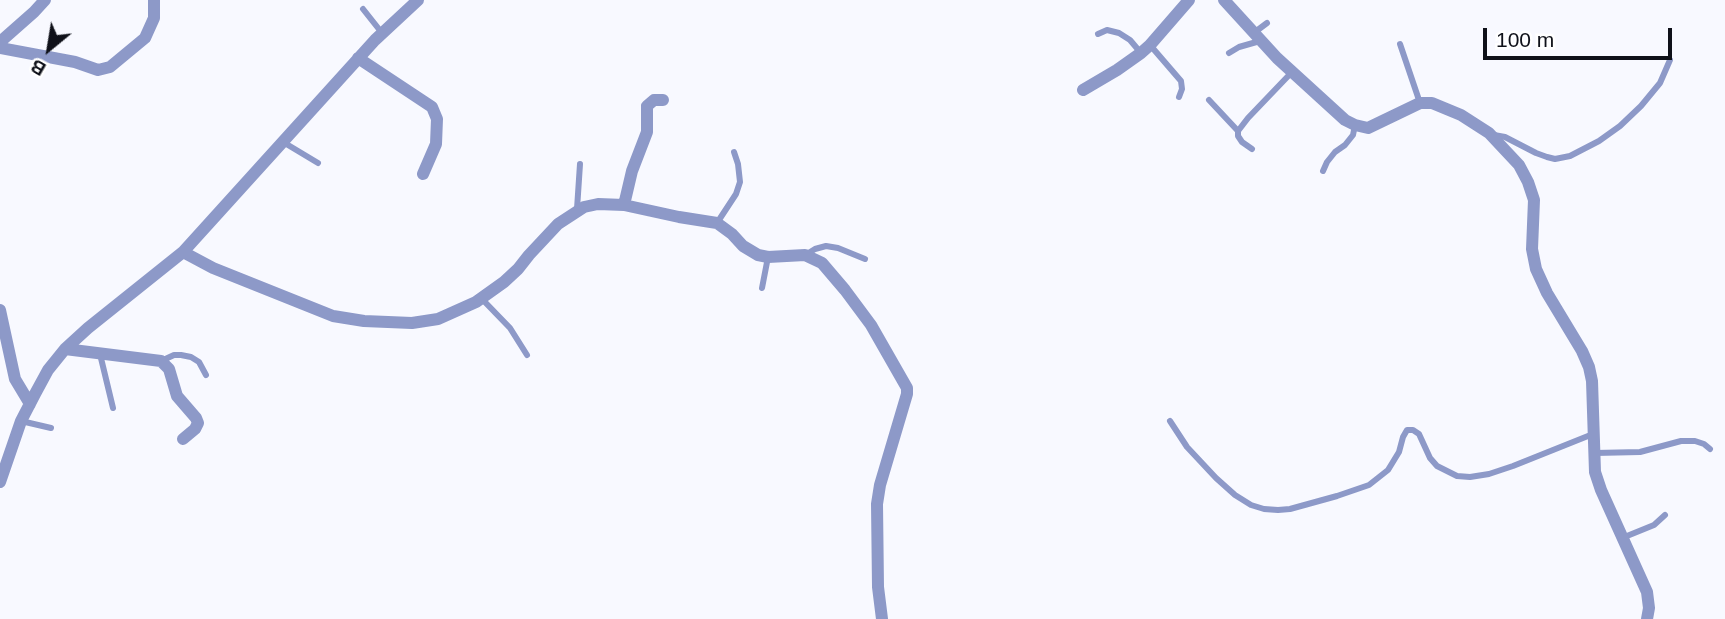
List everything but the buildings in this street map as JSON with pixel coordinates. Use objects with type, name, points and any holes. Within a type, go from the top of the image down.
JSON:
[{"type":"street","points":[[0,42],[45,0]]},
{"type":"street","points":[[0,48],[75,62],[98,70],[110,67],[145,38],[154,18],[155,0]]},
{"type":"street","points":[[0,482],[21,421],[48,370],[65,349],[183,252],[358,58],[418,0]]},
{"type":"street","points":[[1083,90],[1146,49],[1189,0]]},
{"type":"street","points":[[1224,0],[1292,72],[1345,120],[1362,127],[1373,126],[1420,103],[1432,103],[1489,133],[1519,165],[1535,205],[1532,249],[1534,263],[1547,293],[1582,351],[1589,368],[1595,472],[1647,592],[1647,619]]},
{"type":"street","points":[[358,58],[432,107],[436,119],[436,144],[423,174]]},
{"type":"street","points":[[624,205],[647,132],[647,106],[654,100],[663,100]]},
{"type":"street","points":[[183,252],[197,261],[333,316],[388,323],[427,322],[456,312],[481,298],[505,282],[558,224],[584,207],[598,204],[624,205],[717,223],[743,246],[758,255],[805,255],[822,263],[871,325],[907,388],[877,504],[878,587],[882,619]]},
{"type":"street","points":[[0,310],[15,379],[30,404]]},
{"type":"street","points":[[65,349],[161,361],[169,369],[177,396],[198,423],[183,439]]},
{"type":"lane","points":[[363,9],[382,33]]},
{"type":"lane","points":[[1229,53],[1257,37],[1267,23]]},
{"type":"lane","points":[[1098,34],[1107,30],[1119,33],[1146,49],[1181,81],[1179,97]]},
{"type":"lane","points":[[1400,44],[1420,103]]},
{"type":"lane","points":[[1489,133],[1505,137],[1547,157],[1555,159],[1570,156],[1620,126],[1642,106],[1660,83],[1670,60]]},
{"type":"lane","points":[[1238,131],[1292,72]]},
{"type":"lane","points":[[1209,100],[1238,131],[1242,142],[1252,149]]},
{"type":"lane","points":[[1323,171],[1335,152],[1353,135],[1355,125]]},
{"type":"lane","points":[[281,141],[318,163]]},
{"type":"lane","points":[[717,223],[736,194],[740,181],[734,152]]},
{"type":"lane","points":[[577,211],[580,163]]},
{"type":"lane","points":[[805,255],[825,246],[838,248],[865,259]]},
{"type":"lane","points":[[762,288],[768,257]]},
{"type":"lane","points":[[481,298],[510,328],[527,355]]},
{"type":"lane","points":[[100,354],[113,408]]},
{"type":"lane","points":[[161,361],[174,355],[191,357],[199,362],[206,375]]},
{"type":"lane","points":[[21,421],[51,428]]},
{"type":"lane","points":[[1170,421],[1187,447],[1235,495],[1251,505],[1278,510],[1290,509],[1369,485],[1388,470],[1399,452],[1407,430],[1413,429],[1419,434],[1430,458],[1437,466],[1457,476],[1470,477],[1513,466],[1593,435]]},
{"type":"lane","points":[[1593,453],[1640,452],[1681,441],[1695,441],[1710,449]]},
{"type":"lane","points":[[1622,538],[1654,525],[1665,515]]}]
